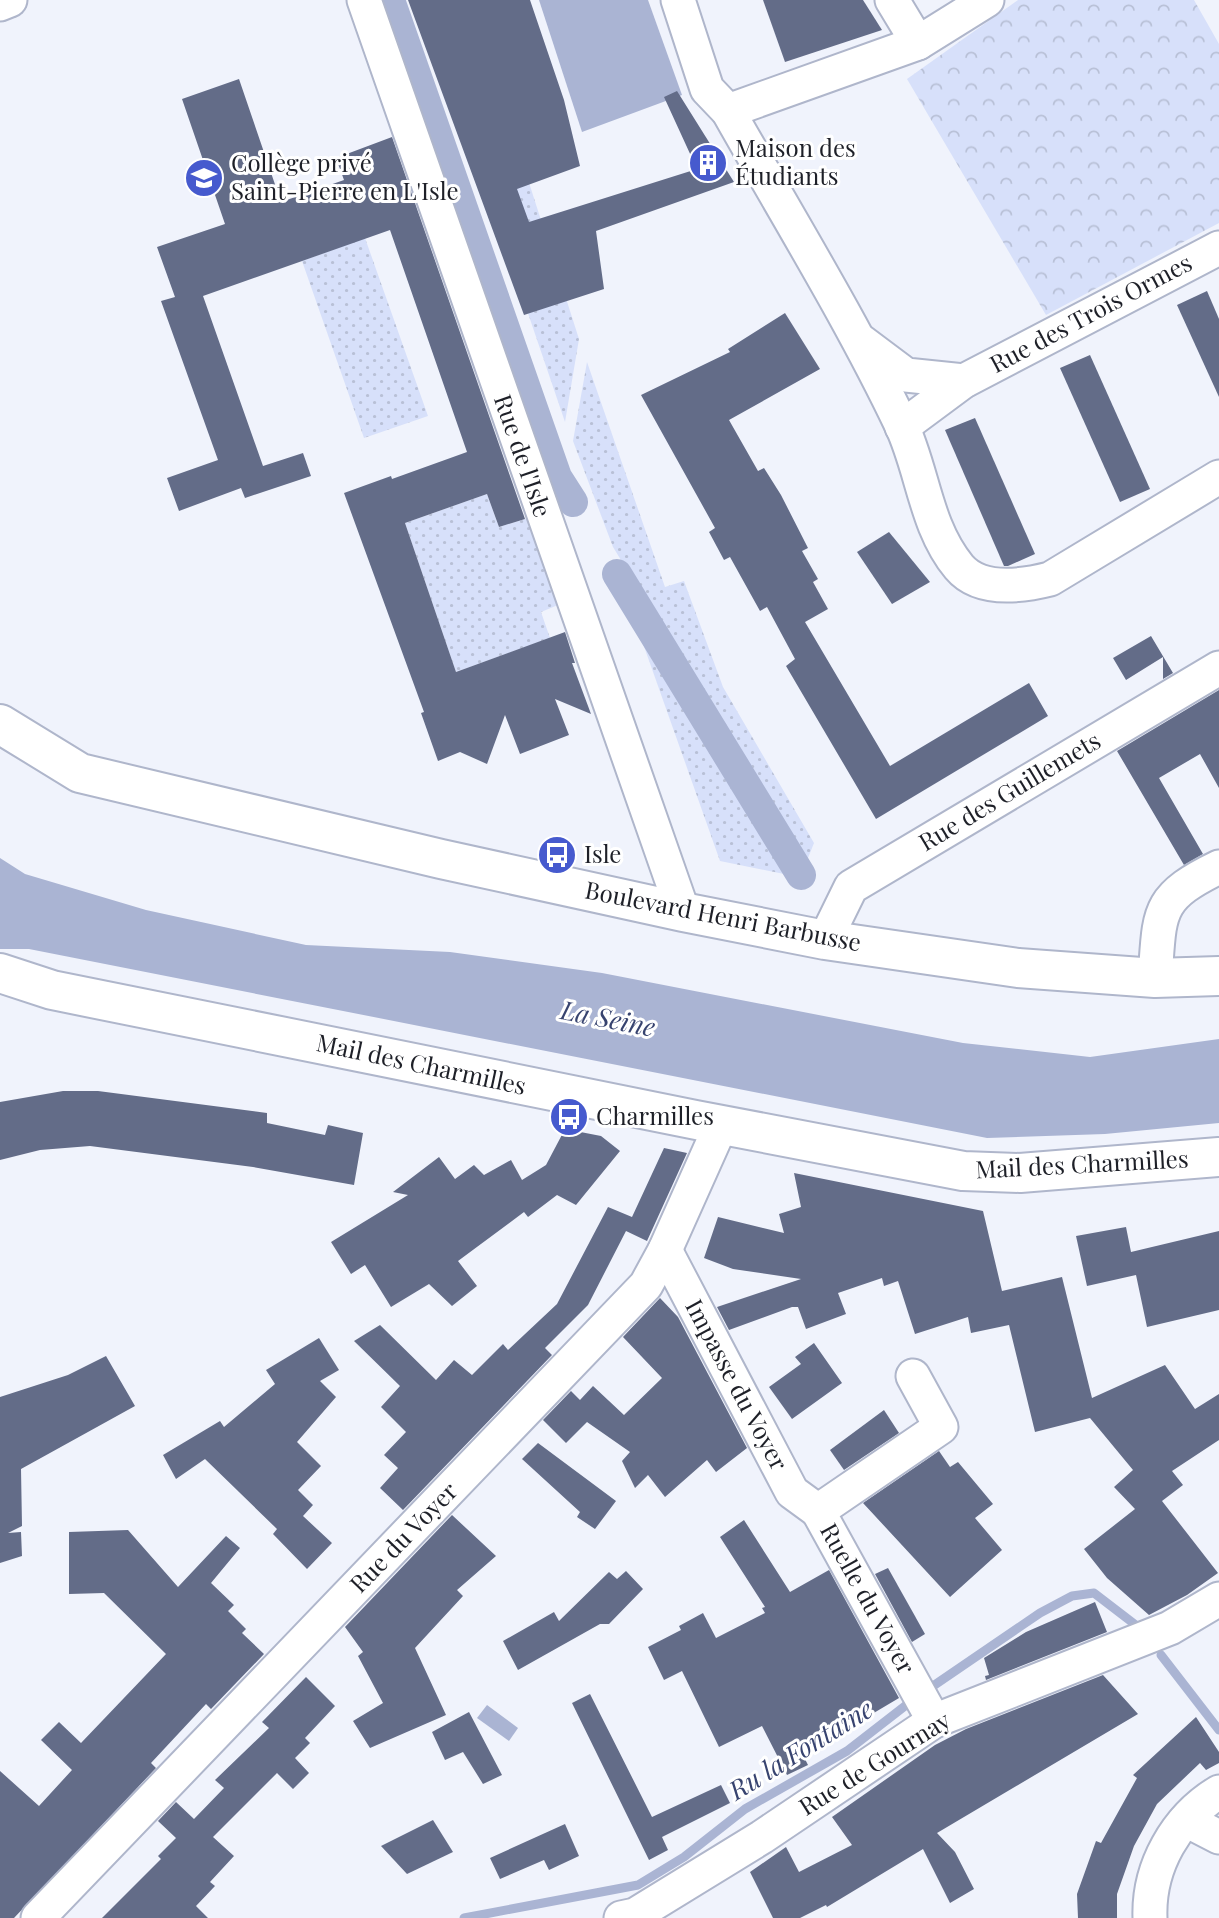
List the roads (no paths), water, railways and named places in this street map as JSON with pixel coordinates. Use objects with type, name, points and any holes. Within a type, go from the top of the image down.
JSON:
[{"type":"main road","name":"Boulevard Henri Barbusse","points":[[0,724],[80,773],[441,859],[683,912],[825,940],[1018,968],[1155,978],[1219,976]]},
{"type":"main road","name":"Mail des Charmilles","points":[[0,973],[52,990],[721,1125],[964,1171],[1020,1173],[1219,1157]]},
{"type":"street","points":[[0,4],[10,0]]},
{"type":"street","name":"Rue de l'Isle","points":[[364,0],[683,912]]},
{"type":"street","points":[[678,0],[707,89],[728,111],[854,336],[902,427],[931,515],[960,568],[982,582],[1026,585],[1049,579],[1219,477]]},
{"type":"street","points":[[892,0],[918,43]]},
{"type":"street","points":[[728,111],[918,43],[987,0]]},
{"type":"street","name":"Rue des Trois Ormes","points":[[902,427],[964,381],[1219,248]]},
{"type":"street","name":"Rue des Trois Ormes","points":[[854,336],[906,375],[964,381]]},
{"type":"street","name":"Rue des Guillemets","points":[[825,940],[851,887],[1219,668]]},
{"type":"street","points":[[1155,978],[1159,922],[1168,899],[1189,881],[1219,867]]},
{"type":"street","name":"Rue du Voyer","points":[[38,1918],[646,1284],[665,1250],[721,1125]]},
{"type":"street","name":"Impasse du Voyer","points":[[665,1250],[792,1492],[818,1511]]},
{"type":"street","name":"Ruelle du Voyer","points":[[913,1376],[942,1427],[818,1511],[931,1715]]},
{"type":"street","name":"Rue de Gournay","points":[[621,1918],[635,1915],[762,1837],[931,1715],[1170,1629],[1219,1599]]},
{"type":"street","points":[[1150,1918],[1150,1899],[1160,1860],[1185,1820],[1200,1803],[1219,1792]]},
{"type":"street","points":[[1185,1820],[1219,1836]]},
{"type":"water","points":[[539,0],[648,0],[682,95],[582,132]]},
{"type":"water","name":"La Seine","points":[[0,858],[25,874],[146,910],[306,945],[450,952],[602,973],[963,1043],[1090,1057],[1219,1039],[1219,1123],[1105,1134],[987,1138],[29,949],[0,949]]},
{"type":"water","points":[[487,1705],[518,1728],[509,1741],[477,1718]]},
{"type":"waterway","points":[[390,0],[557,477],[573,502]]},
{"type":"waterway","points":[[617,574],[801,875]]},
{"type":"waterway","name":"Ru la Fontaine","points":[[464,1918],[638,1885],[684,1857],[745,1809],[847,1751],[914,1699],[1040,1613],[1072,1596],[1094,1593],[1137,1626]]},
{"type":"waterway","name":"Ru la Fontaine","points":[[1161,1655],[1219,1730]]},
{"type":"place","name":"Maison des Étudiants","points":[[708,163]]},
{"type":"place","name":"Collège privé Saint-Pierre en L'Isle","points":[[204,178]]},
{"type":"place","name":"Isle","points":[[557,855]]},
{"type":"place","name":"Charmilles","points":[[569,1117]]}]
